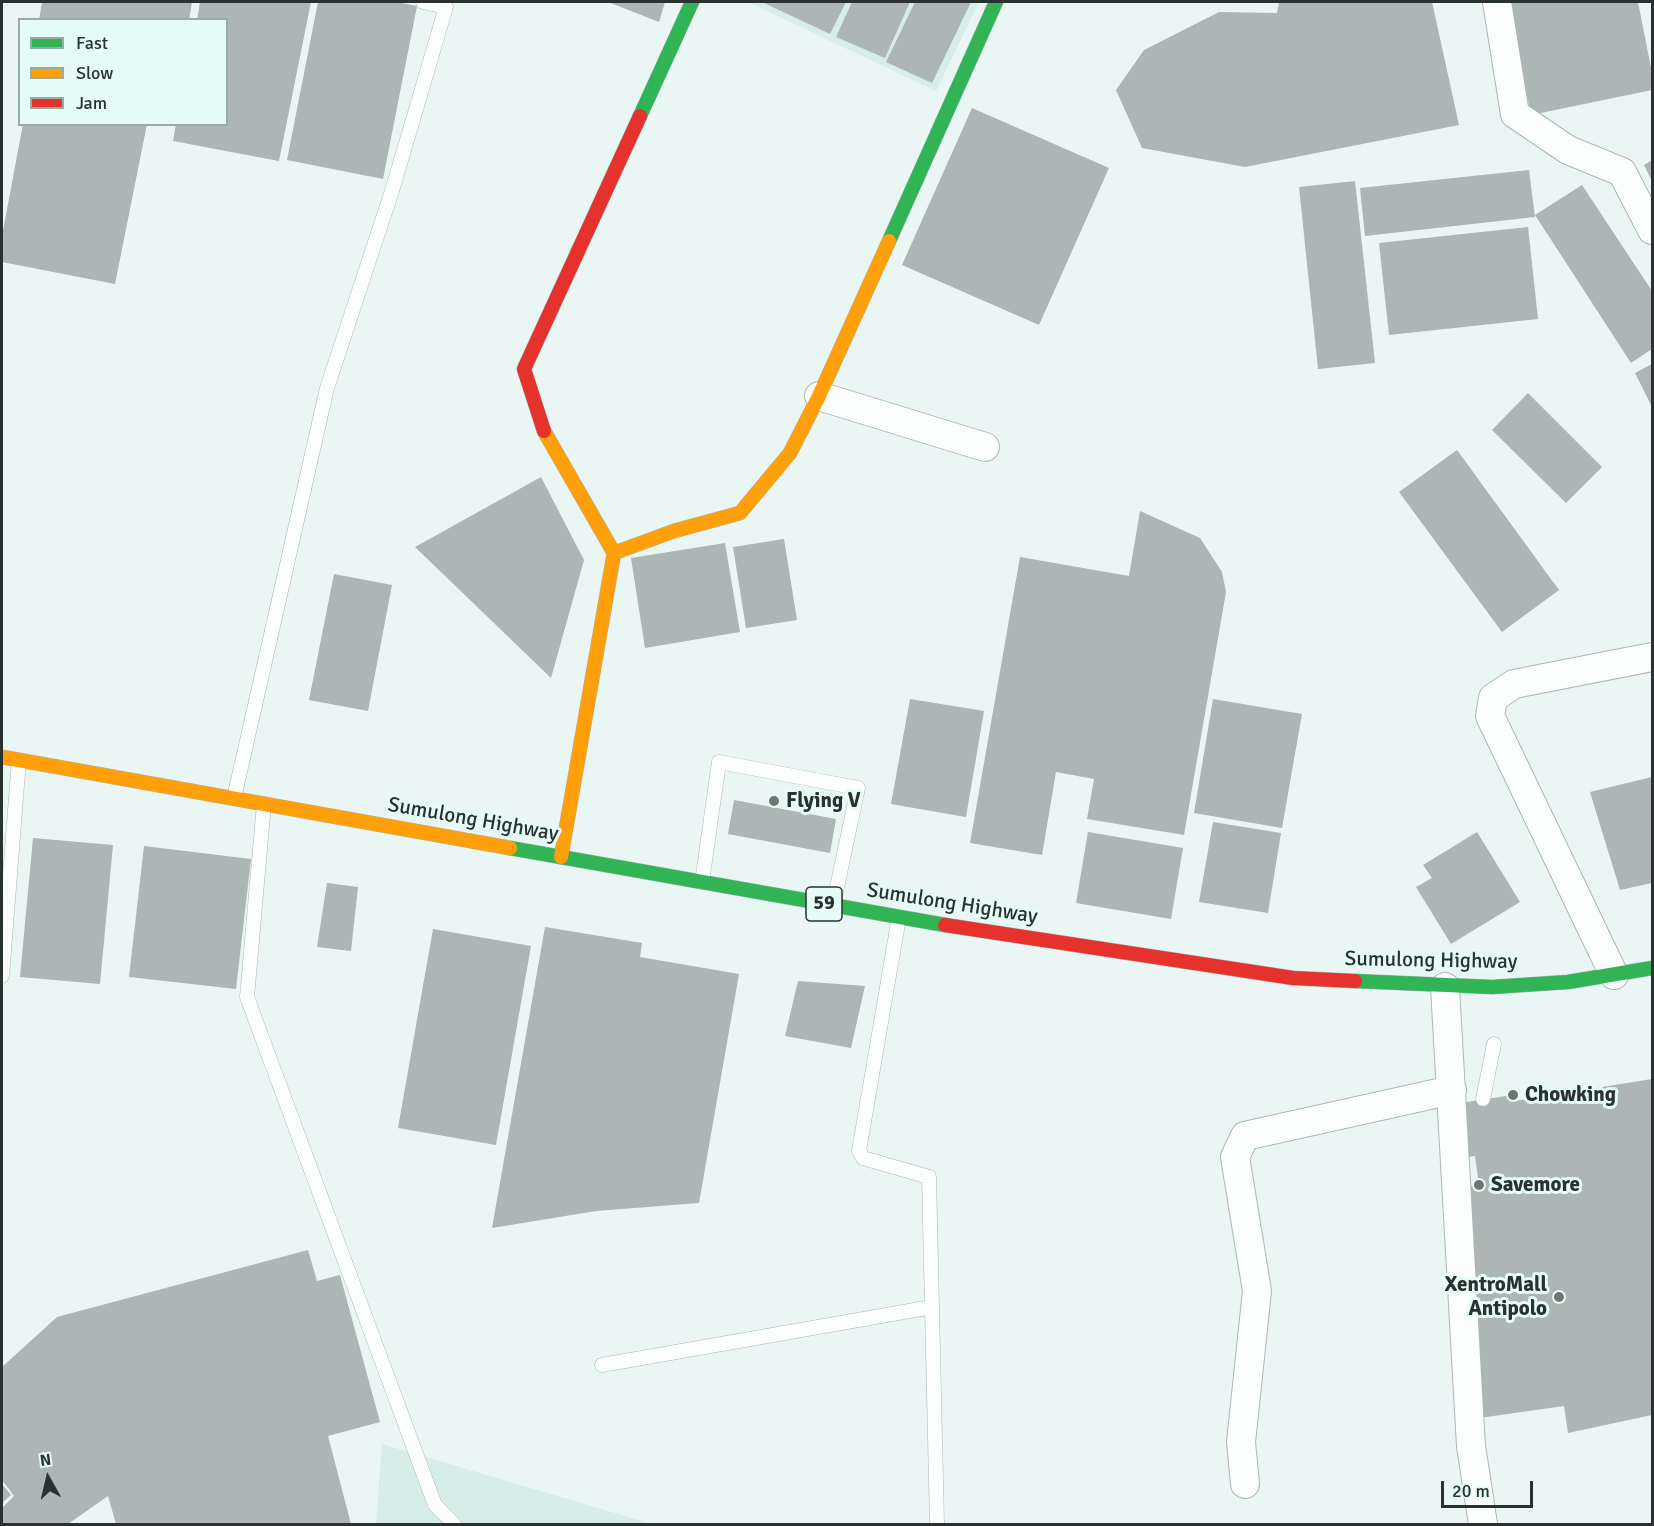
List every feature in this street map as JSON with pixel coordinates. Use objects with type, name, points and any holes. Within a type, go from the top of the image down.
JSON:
[{"type":"main road","points":[[561,857],[614,553],[539,423],[524,369],[692,2]]},
{"type":"main road","points":[[614,553],[674,531],[740,513],[790,453],[819,396],[996,2]]},
{"type":"main road","name":"Sumulong Highway","points":[[2,757],[833,906],[1293,978],[1445,987],[1569,982],[1653,968]]},
{"type":"street","points":[[1497,2],[1515,114],[1568,150],[1622,172],[1653,230]]},
{"type":"street","points":[[819,396],[985,447]]},
{"type":"street","points":[[1614,975],[1490,716],[1493,698],[1514,684],[1653,657]]},
{"type":"street","points":[[1445,987],[1471,1446],[1483,1524]]},
{"type":"street","points":[[1245,1484],[1242,1442],[1257,1291],[1235,1158],[1245,1136],[1452,1090]]},
{"type":"lane","points":[[234,798],[327,388],[392,191],[446,7],[423,2]]},
{"type":"lane","points":[[2,976],[19,760]]},
{"type":"lane","points":[[702,882],[719,762],[858,788],[833,906]]},
{"type":"lane","points":[[264,804],[248,997],[435,1505],[454,1524]]},
{"type":"lane","points":[[899,917],[859,1151],[863,1158],[929,1177],[937,1524]]},
{"type":"lane","points":[[1483,1099],[1494,1044]]},
{"type":"lane","points":[[602,1365],[932,1307]]},
{"type":"shaded area","points":[[748,2],[979,2],[936,91]]},
{"type":"shaded area","points":[[382,1444],[652,1524],[376,1524]]},
{"type":"building","points":[[42,2],[192,2],[189,18],[39,18]]},
{"type":"building","points":[[200,2],[311,2],[279,161],[173,141],[176,126],[228,126],[228,18],[197,18]]},
{"type":"building","points":[[318,2],[396,2],[417,6],[383,179],[287,160]]},
{"type":"building","points":[[608,2],[665,2],[659,22]]},
{"type":"building","points":[[762,2],[846,2],[830,34]]},
{"type":"building","points":[[852,2],[910,2],[885,58],[836,37]]},
{"type":"building","points":[[915,2],[971,2],[932,83],[886,62]]},
{"type":"building","points":[[1279,2],[1432,2],[1459,125],[1245,167],[1142,148],[1116,90],[1144,50],[1219,12],[1277,13]]},
{"type":"building","points":[[1508,2],[1638,2],[1652,73],[1652,90],[1531,115]]},
{"type":"building","points":[[972,108],[1109,168],[1039,325],[902,265]]},
{"type":"building","points":[[23,126],[147,126],[115,284],[2,262],[2,236]]},
{"type":"building","points":[[1652,160],[1652,181],[1644,165]]},
{"type":"building","points":[[1529,170],[1535,217],[1365,236],[1360,188]]},
{"type":"building","points":[[1355,181],[1375,363],[1318,369],[1299,187]]},
{"type":"building","points":[[1582,185],[1652,291],[1652,349],[1631,363],[1535,215]]},
{"type":"building","points":[[1528,227],[1538,319],[1389,335],[1379,243]]},
{"type":"building","points":[[1652,364],[1652,407],[1635,373]]},
{"type":"building","points":[[1528,393],[1602,467],[1566,503],[1492,430]]},
{"type":"building","points":[[1457,450],[1559,590],[1502,632],[1399,492]]},
{"type":"building","points":[[541,477],[584,560],[551,678],[415,547]]},
{"type":"building","points":[[1140,511],[1200,538],[1222,572],[1226,592],[1184,835],[1087,819],[1094,779],[1056,772],[1042,855],[970,843],[1020,557],[1129,576]]},
{"type":"building","points":[[784,539],[797,620],[746,628],[733,547]]},
{"type":"building","points":[[725,543],[740,632],[645,648],[631,558]]},
{"type":"building","points":[[334,574],[392,585],[368,711],[309,700]]},
{"type":"building","points":[[910,699],[984,711],[966,817],[891,804]]},
{"type":"building","points":[[1213,699],[1302,714],[1282,828],[1194,813]]},
{"type":"building","points":[[1652,777],[1652,883],[1620,890],[1590,792]]},
{"type":"building","points":[[734,800],[836,819],[830,853],[728,834]]},
{"type":"building","points":[[1213,822],[1281,833],[1268,913],[1199,902]]},
{"type":"building","points":[[1088,832],[1183,848],[1171,919],[1076,903]]},
{"type":"building","points":[[1477,832],[1520,902],[1451,944],[1416,887],[1432,878],[1423,865]]},
{"type":"building","points":[[33,838],[113,845],[100,984],[20,977]]},
{"type":"building","points":[[144,846],[251,859],[236,989],[129,977]]},
{"type":"building","points":[[327,883],[358,887],[351,951],[317,947]]},
{"type":"building","points":[[545,927],[642,943],[640,957],[739,974],[699,1203],[596,1211],[492,1228]]},
{"type":"building","points":[[433,929],[531,946],[496,1145],[398,1128]]},
{"type":"building","points":[[798,981],[865,986],[851,1048],[785,1036]]},
{"type":"building","name":"XentroMall Antipolo","points":[[1652,1079],[1652,1415],[1568,1433],[1564,1406],[1472,1419],[1460,1188],[1479,1185],[1475,1156],[1467,1157],[1460,1103],[1513,1095],[1514,1101]]},
{"type":"building","points":[[308,1250],[317,1281],[340,1275],[380,1422],[328,1436],[351,1524],[116,1524],[108,1496],[68,1524],[2,1524],[2,1508],[14,1496],[2,1480],[2,1367],[57,1317]]},
{"type":"building","points":[[2,1484],[11,1495],[2,1503]]},
{"type":"traffic: fast","points":[[640,116],[692,2]]},
{"type":"traffic: fast","points":[[889,241],[996,2]]},
{"type":"traffic: fast","points":[[510,848],[945,925]]},
{"type":"traffic: fast","points":[[1355,981],[1492,987],[1568,982],[1652,968]]},
{"type":"traffic: slow","points":[[614,553],[674,531],[740,513],[790,453],[819,396],[889,241]]},
{"type":"traffic: slow","points":[[544,431],[614,553],[561,857]]},
{"type":"traffic: slow","points":[[2,757],[510,848]]},
{"type":"traffic: jam","points":[[544,431],[524,369],[640,116]]},
{"type":"traffic: jam","points":[[945,925],[1293,978],[1355,981]]},
{"type":"place","name":"Flying V","points":[[774,801]]},
{"type":"place","name":"Chowking","points":[[1513,1095]]},
{"type":"place","name":"Savemore","points":[[1479,1185]]},
{"type":"place","name":"XentroMall Antipolo","points":[[1559,1297]]}]
